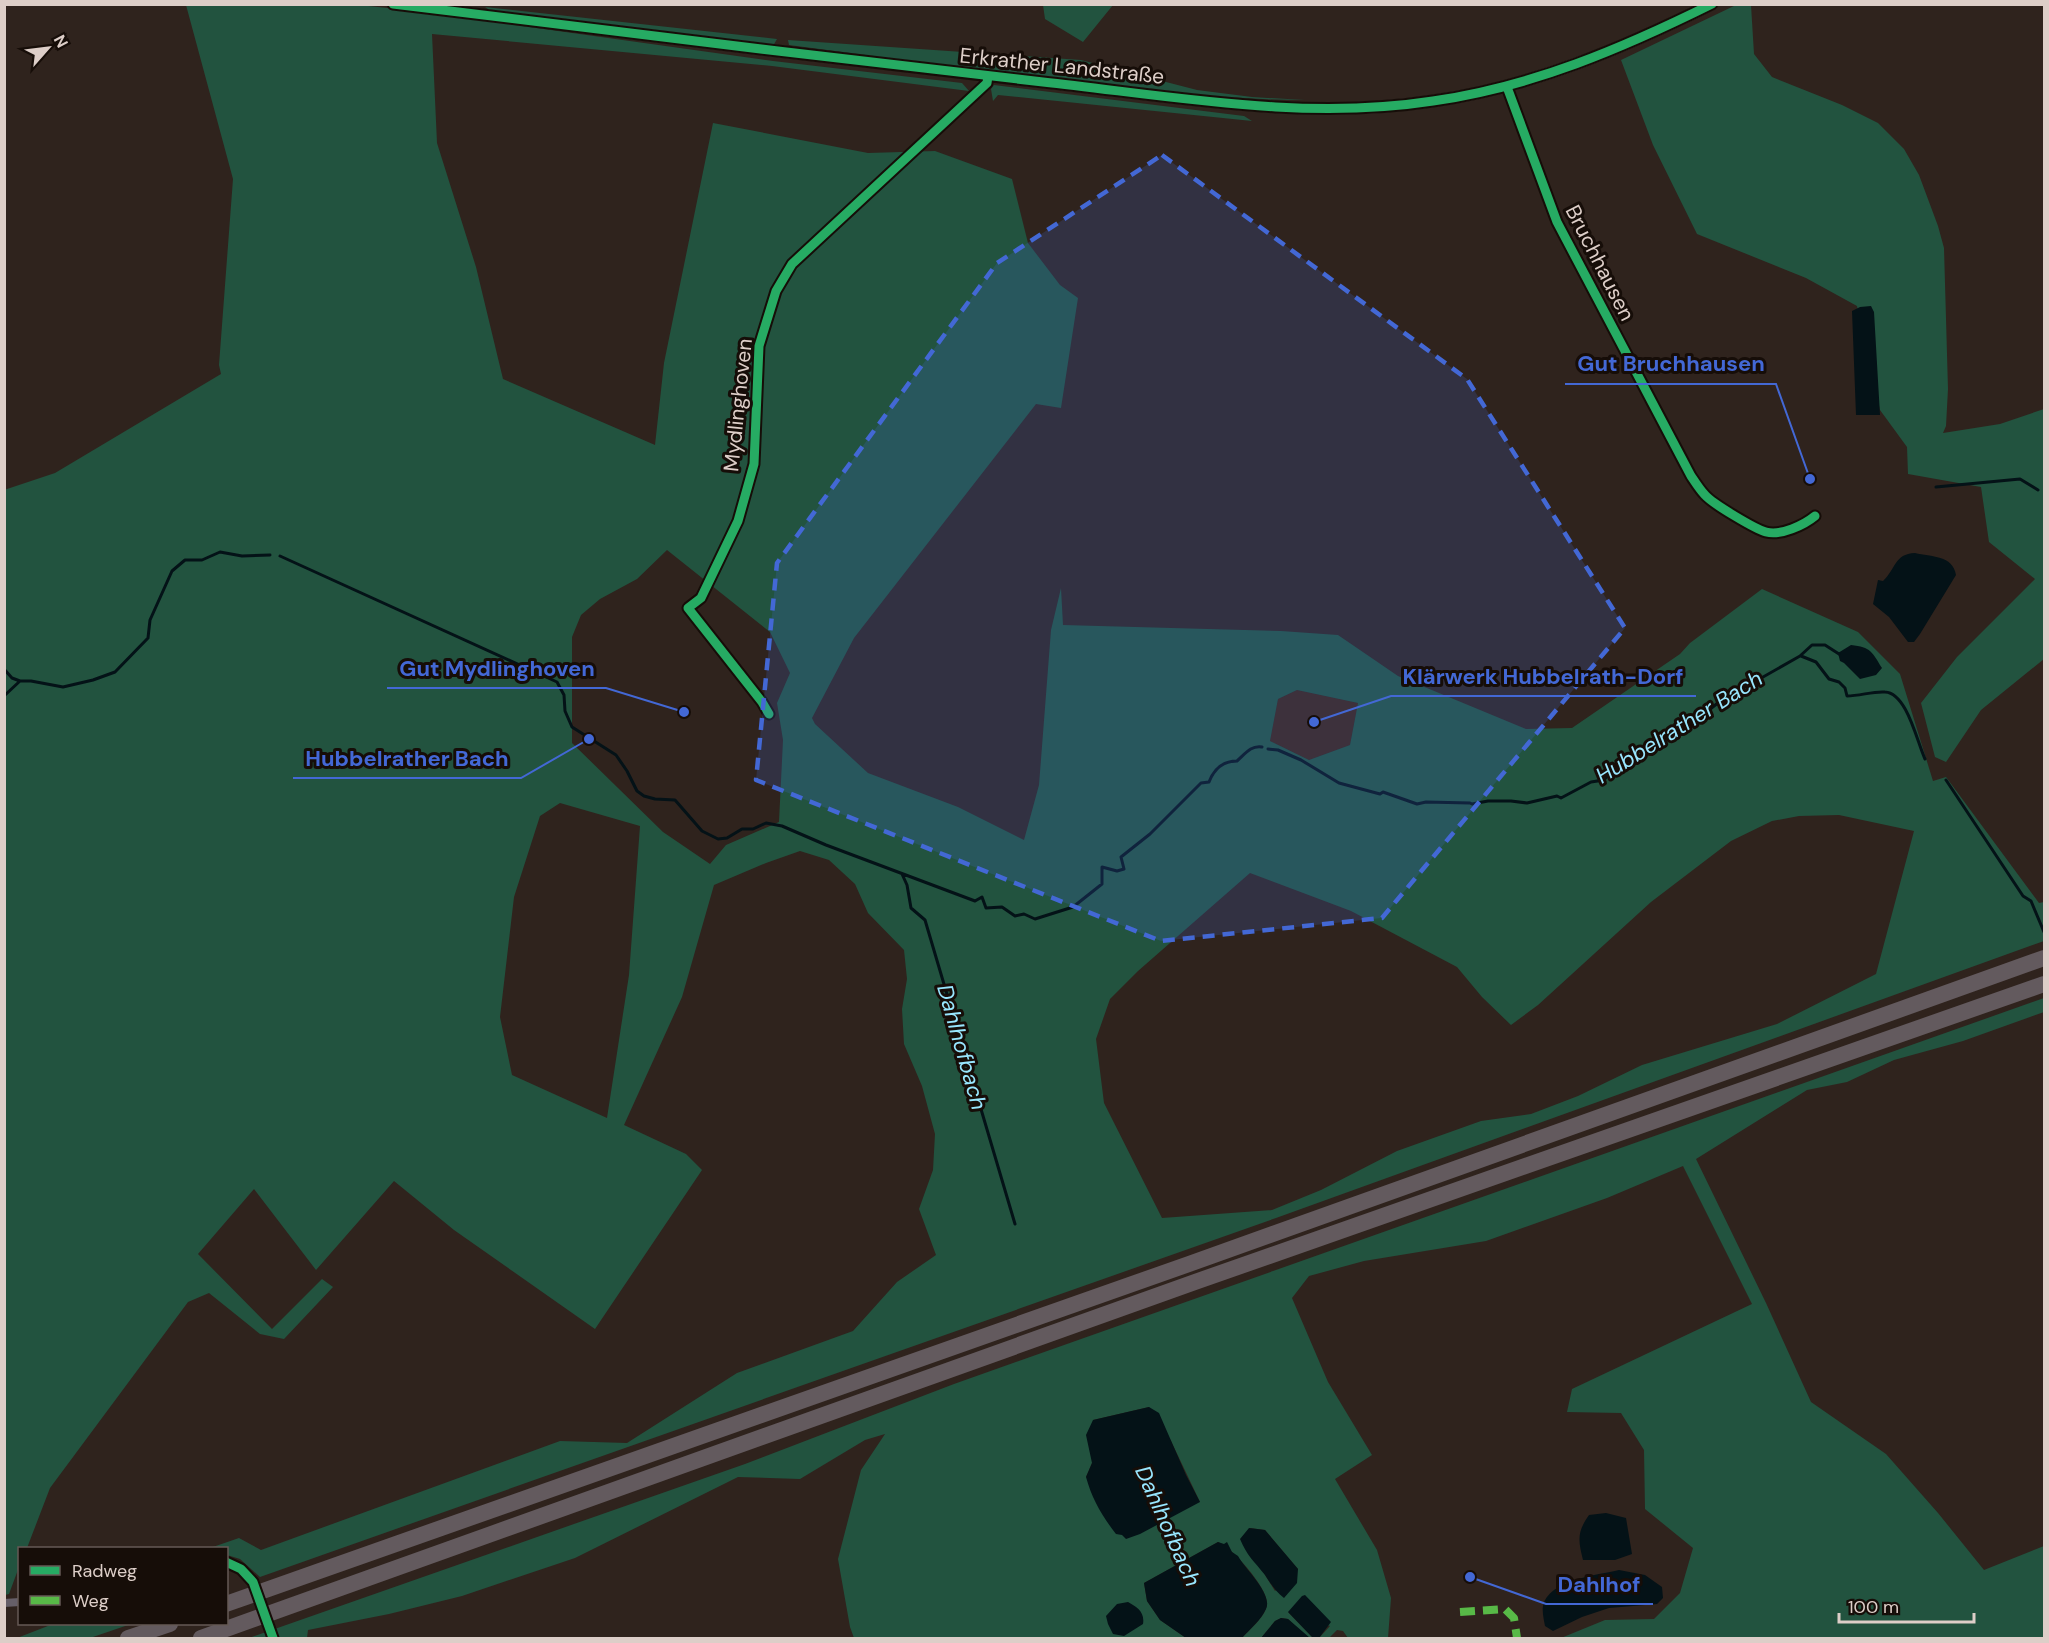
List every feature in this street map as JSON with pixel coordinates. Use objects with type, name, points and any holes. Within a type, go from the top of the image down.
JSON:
[{"type":"highway","points":[[228,1603],[1200,1260],[2044,958]]},
{"type":"highway","points":[[201,1638],[1206,1278],[2044,984]]},
{"type":"highway","points":[[128,1638],[164,1625]]},
{"type":"street","name":"Erkrather Landstraße","points":[[393,4],[988,76],[1219,102],[1312,108],[1433,102],[1507,87],[1602,55],[1712,4]]},
{"type":"street","name":"Mydlinghoven","points":[[770,714],[688,608],[701,598],[738,521],[754,464],[759,346],[776,291],[792,264],[987,83],[988,76]]},
{"type":"street","name":"Bruchhausen","points":[[1507,87],[1557,222],[1691,476],[1706,497],[1742,520],[1768,533],[1805,524],[1815,516]]},
{"type":"street","points":[[228,1563],[241,1569],[253,1582],[273,1638]]},
{"type":"highlighted area","points":[[1162,155],[1467,379],[1625,628],[1382,918],[1161,941],[756,780],[777,563],[997,263]]},
{"type":"shaded area","points":[[1871,306],[1874,312],[1880,415],[1856,415],[1852,311],[1860,307]]},
{"type":"shaded area","points":[[1915,553],[1946,560],[1954,568],[1956,575],[1920,634],[1914,642],[1908,642],[1889,617],[1873,604],[1878,580],[1883,581],[1903,556]]},
{"type":"shaded area","points":[[1851,645],[1863,647],[1873,654],[1882,668],[1876,675],[1860,679],[1840,661],[1838,653]]},
{"type":"shaded area","points":[[1297,690],[1358,703],[1350,745],[1309,760],[1270,741],[1278,699]]},
{"type":"shaded area","points":[[1149,1407],[1159,1413],[1200,1502],[1126,1539],[1116,1534],[1091,1493],[1086,1477],[1092,1463],[1086,1435],[1093,1420]]},
{"type":"shaded area","points":[[1606,1513],[1626,1518],[1632,1554],[1615,1560],[1583,1560],[1580,1541],[1582,1526],[1589,1515]]},
{"type":"shaded area","points":[[1249,1528],[1265,1530],[1298,1569],[1297,1583],[1284,1598],[1248,1554],[1240,1539]]},
{"type":"shaded area","points":[[1218,1542],[1224,1544],[1227,1542],[1232,1552],[1238,1556],[1257,1582],[1266,1596],[1266,1609],[1242,1638],[1186,1638],[1160,1620],[1147,1601],[1144,1583]]},
{"type":"shaded area","points":[[1619,1570],[1645,1575],[1662,1587],[1663,1598],[1657,1604],[1609,1608],[1582,1617],[1553,1631],[1545,1626],[1543,1606],[1547,1597],[1554,1590],[1575,1580]]},
{"type":"shaded area","points":[[1305,1595],[1331,1622],[1319,1638],[1313,1638],[1288,1612]]},
{"type":"shaded area","points":[[1128,1602],[1142,1613],[1143,1624],[1124,1636],[1113,1634],[1106,1616],[1117,1604]]},
{"type":"shaded area","points":[[1281,1618],[1288,1619],[1310,1638],[1261,1638],[1275,1621]]},
{"type":"green space","points":[[1043,4],[1113,5],[1083,42],[1045,19]]},
{"type":"green space","points":[[186,5],[359,5],[773,61],[962,83],[969,91],[772,66],[432,34],[437,143],[476,267],[503,379],[655,445],[664,363],[713,123],[868,153],[935,151],[1012,179],[1028,243],[1060,285],[1078,298],[1061,408],[1036,404],[854,638],[812,718],[815,724],[868,773],[958,807],[1024,840],[1039,785],[1051,630],[1061,588],[1063,625],[1281,631],[1338,635],[1398,676],[1526,729],[1572,728],[1680,654],[1690,643],[1762,589],[1858,632],[1900,674],[1933,781],[1946,777],[2039,903],[2044,902],[2044,941],[1276,1218],[260,1577],[240,1559],[228,1555],[228,1547],[213,1547],[239,1538],[261,1550],[560,1441],[627,1443],[737,1373],[853,1331],[897,1282],[936,1255],[919,1209],[933,1170],[935,1134],[922,1086],[904,1044],[902,1009],[907,979],[904,950],[868,913],[855,884],[829,860],[800,851],[714,885],[682,997],[624,1125],[686,1154],[702,1170],[595,1329],[454,1230],[394,1181],[316,1270],[254,1189],[198,1254],[272,1329],[322,1279],[333,1287],[284,1339],[260,1334],[209,1293],[188,1302],[50,1488],[27,1547],[18,1547],[18,1570],[9,1594],[5,1595],[4,490],[55,473],[221,374],[219,365],[233,179]],"holes":[[[667,550],[770,632],[790,673],[777,703],[783,740],[779,822],[726,845],[710,864],[663,832],[572,743],[572,637],[581,615],[600,599],[637,579]],[[1297,690],[1358,703],[1350,745],[1309,760],[1270,741],[1278,699]],[[560,803],[640,826],[629,975],[607,1118],[512,1075],[500,1017],[514,897],[540,816]],[[1839,815],[1914,831],[1876,974],[1777,1024],[1642,1065],[1578,1096],[1531,1114],[1481,1121],[1397,1151],[1321,1190],[1272,1210],[1162,1218],[1104,1103],[1096,1039],[1110,999],[1138,971],[1250,873],[1351,911],[1457,967],[1482,997],[1511,1025],[1538,1005],[1651,902],[1731,841],[1772,821],[1799,816]]]},
{"type":"green space","points":[[1736,5],[1751,5],[1754,54],[1772,77],[1842,105],[1878,123],[1904,149],[1919,175],[1944,248],[1948,389],[1946,426],[1943,433],[2000,424],[2044,409],[2044,659],[1981,710],[1946,762],[1935,757],[1921,703],[1957,657],[2035,579],[1989,542],[1981,487],[1908,474],[1907,447],[1880,410],[1857,306],[1806,278],[1697,234],[1653,145],[1621,60]]},
{"type":"green space","points":[[485,7],[777,39],[773,46],[491,11]]},
{"type":"green space","points":[[788,40],[1081,60],[1197,90],[1252,97],[1305,100],[1220,96],[1135,88],[789,45]]},
{"type":"green space","points":[[994,85],[1244,116],[1252,121],[998,95],[993,101],[991,89]]},
{"type":"green space","points":[[2044,998],[2044,1012],[1963,1041],[1894,1060],[1847,1082],[1807,1090],[1696,1159],[1811,1402],[1886,1454],[1984,1570],[2044,1546],[2044,1638],[1561,1638],[1605,1620],[1654,1619],[1680,1593],[1693,1548],[1645,1509],[1644,1450],[1621,1413],[1567,1412],[1572,1389],[1752,1304],[1683,1166],[1607,1198],[1486,1241],[1364,1261],[1309,1276],[1292,1298],[1328,1382],[1372,1455],[1335,1479],[1377,1550],[1391,1598],[1388,1638],[1348,1638],[1343,1631],[1337,1630],[1329,1638],[1319,1638],[1330,1626],[1288,1612],[1313,1638],[1308,1638],[1288,1619],[1281,1618],[1275,1621],[1261,1638],[1242,1638],[1257,1623],[1266,1609],[1266,1598],[1248,1569],[1232,1551],[1218,1542],[1144,1583],[1147,1601],[1160,1620],[1186,1638],[854,1638],[838,1559],[861,1470],[885,1434],[865,1440],[800,1479],[738,1477],[575,1558],[462,1596],[389,1614],[308,1630],[307,1638],[249,1638],[745,1464],[954,1384]],"holes":[[[1149,1407],[1171,1441],[1200,1502],[1086,1477],[1092,1463],[1093,1420]],[[1250,1528],[1265,1530],[1298,1569],[1275,1591],[1265,1575]]]},
{"type":"green space","points":[[50,1625],[128,1625],[90,1638],[17,1638]]},
{"type":"waterway","name":"Hubbelrather Bach","points":[[1936,487],[2020,479],[2038,490]]},
{"type":"waterway","name":"Hubbelrather Bach","points":[[4,696],[20,681],[63,687],[115,672],[148,638],[150,620],[172,571],[185,560],[202,560],[220,552],[242,556],[270,555]]},
{"type":"waterway","name":"Hubbelrather Bach","points":[[280,556],[557,682],[564,695],[565,711],[572,727],[616,755],[637,791],[655,799],[675,800],[702,831],[718,839],[727,838],[742,829],[753,829],[766,823],[782,826],[975,901],[982,897],[986,908],[1002,907],[1015,916],[1024,914],[1035,919],[1073,907],[1102,884],[1102,867],[1117,871],[1124,869],[1121,857],[1150,834],[1201,783],[1209,782],[1214,773],[1227,762],[1237,761],[1251,749],[1262,747]]},
{"type":"waterway","name":"Hubbelrather Bach","points":[[1268,749],[1278,750],[1301,760],[1339,783],[1380,794],[1383,792],[1417,804],[1426,802],[1472,804],[1488,801],[1527,803],[1557,796],[1561,798],[1591,782],[1604,780],[1615,766],[1642,755],[1641,749],[1689,726],[1719,702],[1800,656],[1812,645],[1825,645],[1839,654]]},
{"type":"waterway","points":[[1801,656],[1816,662],[1829,679],[1839,682],[1845,688],[1847,696],[1880,692],[1893,694],[1905,709],[1925,759]]},
{"type":"waterway","points":[[4,669],[12,678],[20,681]]},
{"type":"waterway","points":[[1946,780],[2023,896],[2031,901],[2044,932]]},
{"type":"waterway","name":"Dahlhofbach","points":[[902,874],[907,885],[911,908],[925,920],[1015,1224]]},
{"type":"waterway","name":"Dahlhofbach","points":[[1164,1517],[1185,1563]]},
{"type":"marked path","points":[[1460,1612],[1505,1609],[1514,1618],[1517,1638]]},
{"type":"cycle path","points":[[393,4],[1189,99],[1238,104],[1336,108],[1433,101],[1506,86],[1576,64],[1645,36],[1712,4]]},
{"type":"cycle path","points":[[769,714],[688,608],[701,598],[738,521],[754,464],[759,346],[776,291],[792,264],[987,83],[988,76]]},
{"type":"cycle path","points":[[1507,87],[1557,222],[1698,486],[1716,504],[1766,532],[1792,529],[1815,516]]},
{"type":"cycle path","points":[[228,1563],[241,1569],[253,1582],[273,1638]]},
{"type":"place","name":"Gut Bruchhausen","points":[[1810,479]]},
{"type":"place","name":"Gut Mydlinghoven","points":[[684,712]]},
{"type":"place","name":"Klärwerk Hubbelrath-Dorf","points":[[1314,722]]},
{"type":"place","name":"Hubbelrather Bach","points":[[589,739]]},
{"type":"place","name":"Dahlhof","points":[[1470,1577]]}]
